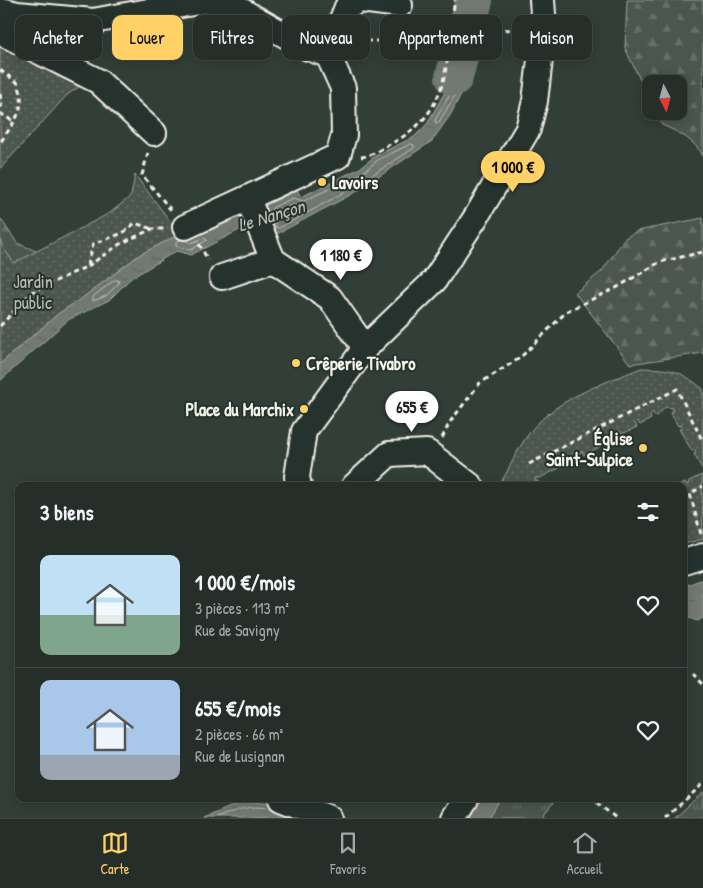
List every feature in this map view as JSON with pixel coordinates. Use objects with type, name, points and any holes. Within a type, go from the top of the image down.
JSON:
[{"type":"street","points":[[344,15],[347,8],[360,0],[400,5]]},
{"type":"street","points":[[542,0],[543,15]]},
{"type":"street","points":[[0,10],[17,14],[93,20],[204,1],[237,8],[282,33]]},
{"type":"street","points":[[0,32],[98,81],[154,133]]},
{"type":"street","points":[[191,234],[338,156],[344,136],[343,88],[330,60]]},
{"type":"street","points":[[298,482],[297,476],[304,431],[369,344],[434,281],[476,217],[528,129],[535,101],[540,60]]},
{"type":"street","points":[[249,204],[270,253],[330,298],[369,344]]},
{"type":"street","points":[[216,271],[270,253]]},
{"type":"street","points":[[358,482],[389,454],[427,452],[467,482]]},
{"type":"street","points":[[687,561],[703,556]]},
{"type":"street","points":[[289,802],[329,818]]},
{"type":"street","points":[[454,818],[464,802]]},
{"type":"path","points":[[452,15],[455,0]]},
{"type":"path","points":[[338,156],[363,157],[402,138],[419,126],[437,100],[444,82],[448,60]]},
{"type":"path","points":[[0,71],[12,77],[22,94],[22,109],[0,143]]},
{"type":"path","points":[[0,94],[2,103],[0,112],[14,122]]},
{"type":"path","points":[[154,133],[142,175],[191,234],[216,271]]},
{"type":"path","points":[[88,266],[94,244],[123,233],[135,224],[152,229],[191,234]]},
{"type":"path","points":[[0,326],[32,292],[88,266],[120,244],[152,229]]},
{"type":"path","points":[[434,457],[450,422],[480,383],[520,358],[568,311],[616,288],[660,262],[703,252]]},
{"type":"path","points":[[529,464],[677,389],[703,442]]},
{"type":"path","points":[[687,496],[703,486]]},
{"type":"path","points":[[690,494],[703,539]]},
{"type":"path","points":[[693,674],[703,684]]},
{"type":"path","points":[[687,798],[703,784]]},
{"type":"path","points":[[665,818],[683,802]]},
{"type":"path","points":[[597,803],[616,818]]},
{"type":"green space","points":[[627,0],[703,0],[703,156],[691,141],[662,125],[660,120],[688,120],[688,75],[642,75],[642,84],[625,48]]},
{"type":"green space","points":[[0,41],[15,49],[15,60],[37,60],[83,84],[67,95],[0,169]]},
{"type":"green space","name":"Jardin public","points":[[135,175],[180,234],[139,255],[81,299],[59,313],[0,364],[0,235],[2,246],[14,263],[110,213],[131,196]]},
{"type":"green space","points":[[0,218],[17,243],[50,257],[0,312]]},
{"type":"green space","points":[[703,218],[703,353],[630,364],[575,293],[602,271],[625,238],[637,231]]},
{"type":"green space","points":[[641,368],[674,371],[687,377],[703,389],[703,470],[694,454],[696,453],[695,450],[692,451],[679,429],[682,428],[681,425],[678,426],[670,412],[673,411],[672,408],[666,407],[655,417],[653,413],[650,415],[651,419],[640,425],[637,421],[635,423],[637,427],[622,434],[620,431],[617,432],[619,436],[604,444],[602,440],[599,442],[601,446],[584,455],[582,451],[579,453],[581,456],[564,465],[562,462],[559,464],[561,467],[540,478],[535,478],[535,481],[538,482],[501,482],[535,425],[562,404],[593,388]]},
{"type":"green space","points":[[702,475],[703,539],[687,543],[687,484],[689,481]]},
{"type":"green space","points":[[703,792],[703,818],[675,818]]},
{"type":"green space","points":[[498,802],[554,802],[541,818],[489,818]]},
{"type":"water","points":[[462,0],[482,0],[480,15],[461,15]]},
{"type":"water","points":[[454,60],[473,60],[466,84],[451,114],[432,141],[356,192],[273,236],[264,206],[297,190],[301,197],[360,168],[375,156],[414,137],[427,124],[450,83]]},
{"type":"water","points":[[245,213],[249,225],[191,255],[176,251],[130,279],[109,300],[68,320],[0,381],[0,364],[59,313],[81,299],[139,255],[180,234],[192,238]]},
{"type":"water","points":[[703,579],[703,618],[697,621],[687,617],[687,585]]},
{"type":"water","points":[[242,802],[265,802],[303,814],[301,818],[204,818]]},
{"type":"water","points":[[476,802],[498,802],[489,818],[466,818]]},
{"type":"waterway","name":"Le Nançon","points":[[454,77],[474,0]]},
{"type":"place","name":"Lavoirs","points":[[322,182]]},
{"type":"place","name":"Crêperie Tivabro","points":[[296,363]]},
{"type":"place","name":"Place du Marchix","points":[[304,409]]},
{"type":"place","name":"Église Saint-Sulpice","points":[[643,448]]}]
